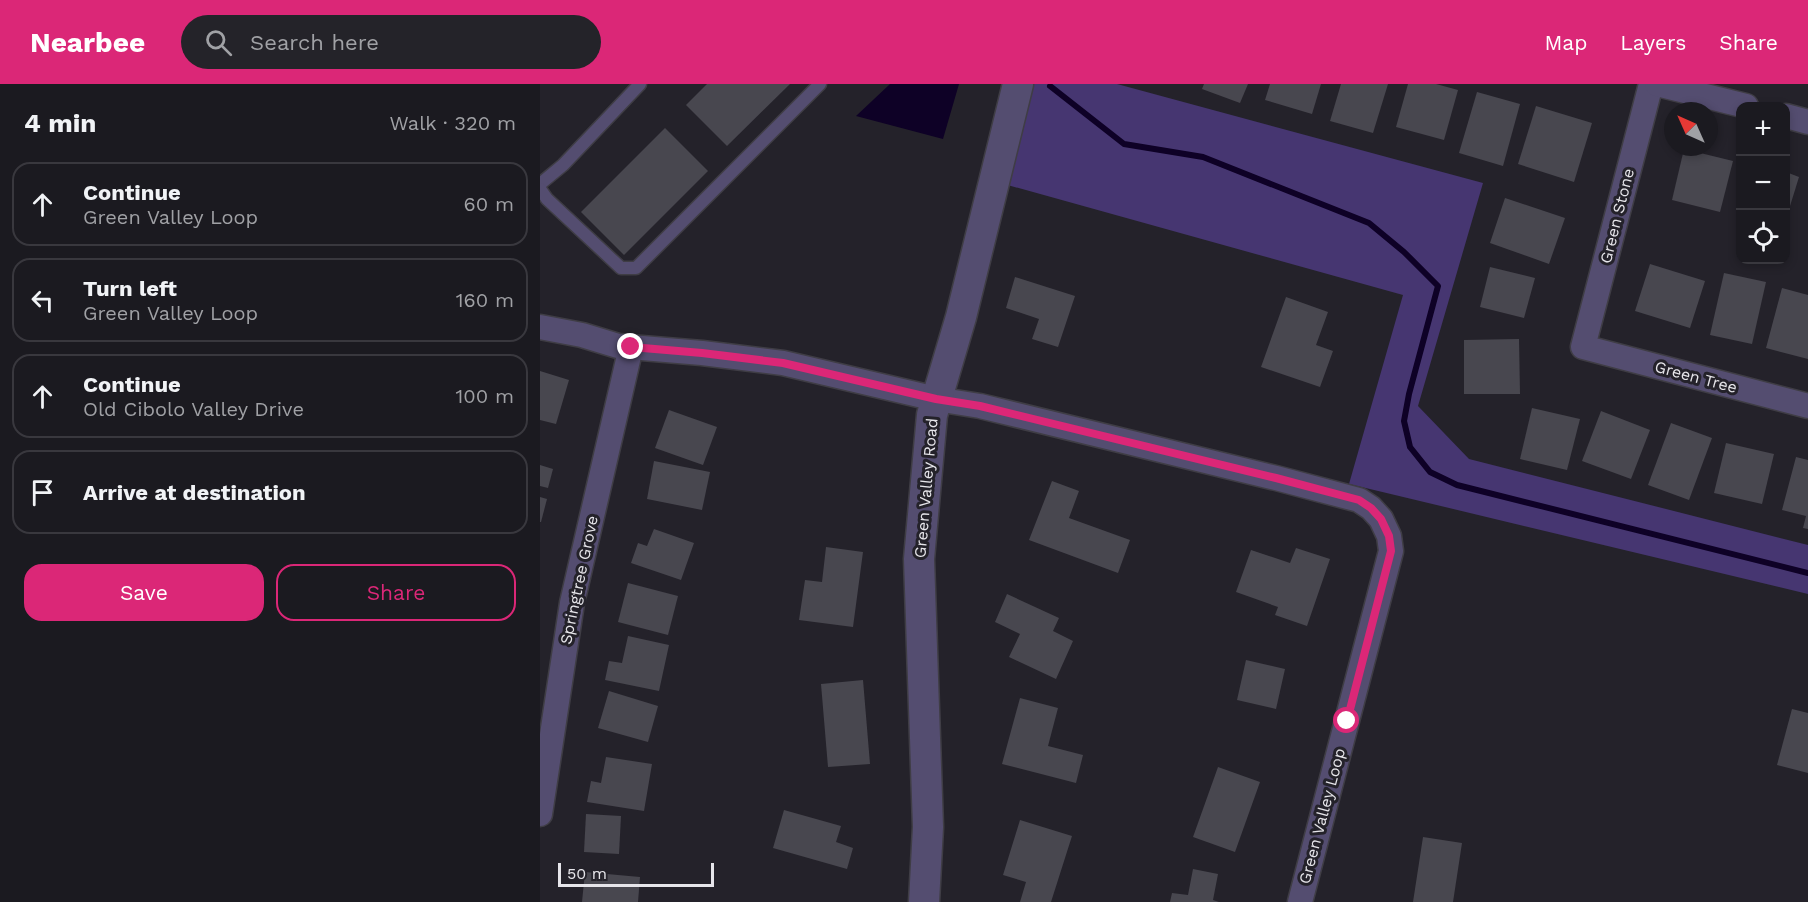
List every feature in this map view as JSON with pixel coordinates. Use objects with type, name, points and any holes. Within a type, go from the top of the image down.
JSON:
[{"type":"street","name":"Green Valley Road","points":[[924,902],[928,827],[919,559],[932,415],[961,317],[1018,84]]},
{"type":"street","name":"Green Stone","points":[[1583,347],[1651,84]]},
{"type":"street","points":[[1657,84],[1736,104]]},
{"type":"street","points":[[1790,117],[1808,122]]},
{"type":"street","name":"Green Valley Loop","points":[[540,327],[631,347],[783,363],[936,399],[980,406],[1276,478],[1359,500],[1371,508],[1381,519],[1389,536],[1391,551],[1300,902]]},
{"type":"street","name":"Springtree Grove","points":[[540,814],[572,603],[631,347]]},
{"type":"street","name":"Green Tree","points":[[1583,347],[1808,406]]},
{"type":"lane","points":[[540,184],[563,165],[640,84]]},
{"type":"lane","points":[[540,189],[547,199],[621,268],[636,268],[820,84]]},
{"type":"shaded area","points":[[890,84],[959,84],[943,139],[856,116]]},
{"type":"shaded area","points":[[1033,84],[1117,84],[1483,183],[1418,406],[1469,459],[1808,545],[1808,594],[1349,484],[1403,295],[1004,184]]},
{"type":"building","points":[[707,84],[790,84],[727,146],[686,105]]},
{"type":"building","points":[[1204,84],[1248,84],[1240,103],[1202,89]]},
{"type":"building","points":[[1270,84],[1321,84],[1312,114],[1265,100]]},
{"type":"building","points":[[1341,84],[1388,84],[1373,133],[1330,121]]},
{"type":"building","points":[[1408,84],[1436,84],[1458,90],[1444,140],[1396,127]]},
{"type":"building","points":[[1477,92],[1520,104],[1503,166],[1459,153]]},
{"type":"building","points":[[1536,106],[1592,123],[1574,182],[1518,164]]},
{"type":"building","points":[[665,128],[708,171],[624,255],[581,212]]},
{"type":"building","points":[[1682,156],[1713,156],[1733,161],[1720,212],[1672,200]]},
{"type":"building","points":[[1790,174],[1799,177],[1790,206]]},
{"type":"building","points":[[1505,198],[1565,218],[1549,264],[1490,243]]},
{"type":"building","points":[[1650,264],[1705,281],[1690,328],[1635,311]]},
{"type":"building","points":[[1490,267],[1535,278],[1524,318],[1480,307]]},
{"type":"building","points":[[1724,273],[1766,282],[1752,344],[1710,335]]},
{"type":"building","points":[[1015,277],[1075,296],[1058,347],[1032,339],[1039,319],[1006,308]]},
{"type":"building","points":[[1782,288],[1808,295],[1808,359],[1766,348]]},
{"type":"building","points":[[1286,297],[1328,312],[1316,345],[1333,351],[1320,387],[1261,367]]},
{"type":"building","points":[[1519,339],[1520,394],[1464,394],[1464,340]]},
{"type":"building","points":[[540,371],[569,380],[556,424],[540,420]]},
{"type":"building","points":[[1532,408],[1580,419],[1567,470],[1520,459]]},
{"type":"building","points":[[669,410],[717,427],[703,465],[655,448]]},
{"type":"building","points":[[1601,411],[1650,430],[1631,479],[1582,461]]},
{"type":"building","points":[[1671,423],[1712,438],[1689,500],[1648,485]]},
{"type":"building","points":[[1726,443],[1774,454],[1762,504],[1714,493]]},
{"type":"building","points":[[1796,457],[1808,460],[1808,529],[1803,528],[1806,516],[1782,510]]},
{"type":"building","points":[[654,461],[710,472],[702,510],[647,499]]},
{"type":"building","points":[[540,465],[553,469],[548,488],[540,486]]},
{"type":"building","points":[[1052,481],[1079,491],[1069,518],[1130,540],[1118,573],[1029,540]]},
{"type":"building","points":[[540,497],[547,499],[541,522],[540,522]]},
{"type":"building","points":[[654,529],[694,543],[681,580],[631,563],[638,543],[647,546]]},
{"type":"building","points":[[826,547],[863,552],[853,627],[799,620],[805,580],[822,582]]},
{"type":"building","points":[[1296,548],[1330,559],[1307,626],[1275,615],[1278,607],[1236,592],[1251,550],[1290,563]]},
{"type":"building","points":[[628,583],[678,596],[668,635],[618,622]]},
{"type":"building","points":[[1007,594],[1059,618],[1053,631],[1073,641],[1056,679],[1009,657],[1020,634],[995,622]]},
{"type":"building","points":[[628,636],[669,645],[659,691],[605,680],[609,661],[622,663]]},
{"type":"building","points":[[1246,660],[1285,669],[1276,709],[1237,700]]},
{"type":"building","points":[[863,680],[870,764],[828,767],[821,684]]},
{"type":"building","points":[[609,691],[658,706],[648,742],[598,728]]},
{"type":"building","points":[[1020,698],[1058,708],[1048,746],[1083,755],[1076,783],[1002,764]]},
{"type":"building","points":[[1792,709],[1808,713],[1808,773],[1777,765]]},
{"type":"building","points":[[606,757],[652,764],[644,811],[587,802],[591,781],[601,783]]},
{"type":"building","points":[[1218,767],[1260,782],[1235,852],[1193,837]]},
{"type":"building","points":[[784,810],[841,826],[836,842],[853,848],[847,869],[773,848]]},
{"type":"building","points":[[586,814],[621,816],[619,854],[584,852]]},
{"type":"building","points":[[1020,820],[1072,836],[1051,902],[1020,902],[1026,882],[1003,875]]},
{"type":"building","points":[[1423,837],[1462,843],[1453,902],[1413,902]]},
{"type":"building","points":[[1193,869],[1218,874],[1213,900],[1219,902],[1170,902],[1172,893],[1188,895]]},
{"type":"building","points":[[585,872],[640,877],[638,902],[582,902]]},
{"type":"waterway","points":[[1050,86],[1124,144],[1203,157],[1369,223],[1404,252],[1438,286],[1404,421],[1410,447],[1430,472],[1457,485],[1808,573]]},
{"type":"route","points":[[631,347],[783,363],[936,399],[980,406],[1359,500],[1381,519],[1389,536],[1391,551],[1347,721]]}]
